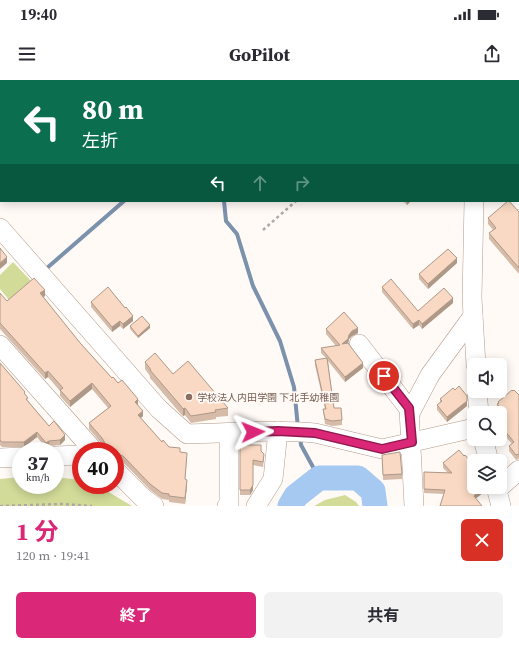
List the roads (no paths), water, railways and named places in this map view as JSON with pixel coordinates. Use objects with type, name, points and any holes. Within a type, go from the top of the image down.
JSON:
[{"type":"street","points":[[474,202],[472,298],[476,358]]},
{"type":"street","points":[[0,228],[159,408],[187,434],[315,433],[382,449],[467,430]]},
{"type":"street","points":[[410,413],[430,375],[473,316]]},
{"type":"street","points":[[359,344],[409,408],[412,442],[414,506]]},
{"type":"street","points":[[0,345],[86,442]]},
{"type":"street","points":[[256,506],[273,479],[292,432]]},
{"type":"street","points":[[227,506],[229,505],[229,433]]},
{"type":"street","points":[[0,457],[12,457]]},
{"type":"street","points":[[507,483],[519,470]]},
{"type":"street","points":[[124,479],[143,498],[154,506]]},
{"type":"waterway","points":[[47,268],[123,202]]},
{"type":"waterway","points":[[224,202],[226,221],[237,234],[253,286],[280,341],[294,387],[298,428]]},
{"type":"waterway","points":[[300,436],[301,445],[319,478]]},
{"type":"waterway","points":[[290,506],[296,496],[319,478],[358,478],[373,491],[375,506]]},
{"type":"place","name":"学校法人内田学園 下北手幼稚園","points":[[189,397]]}]
